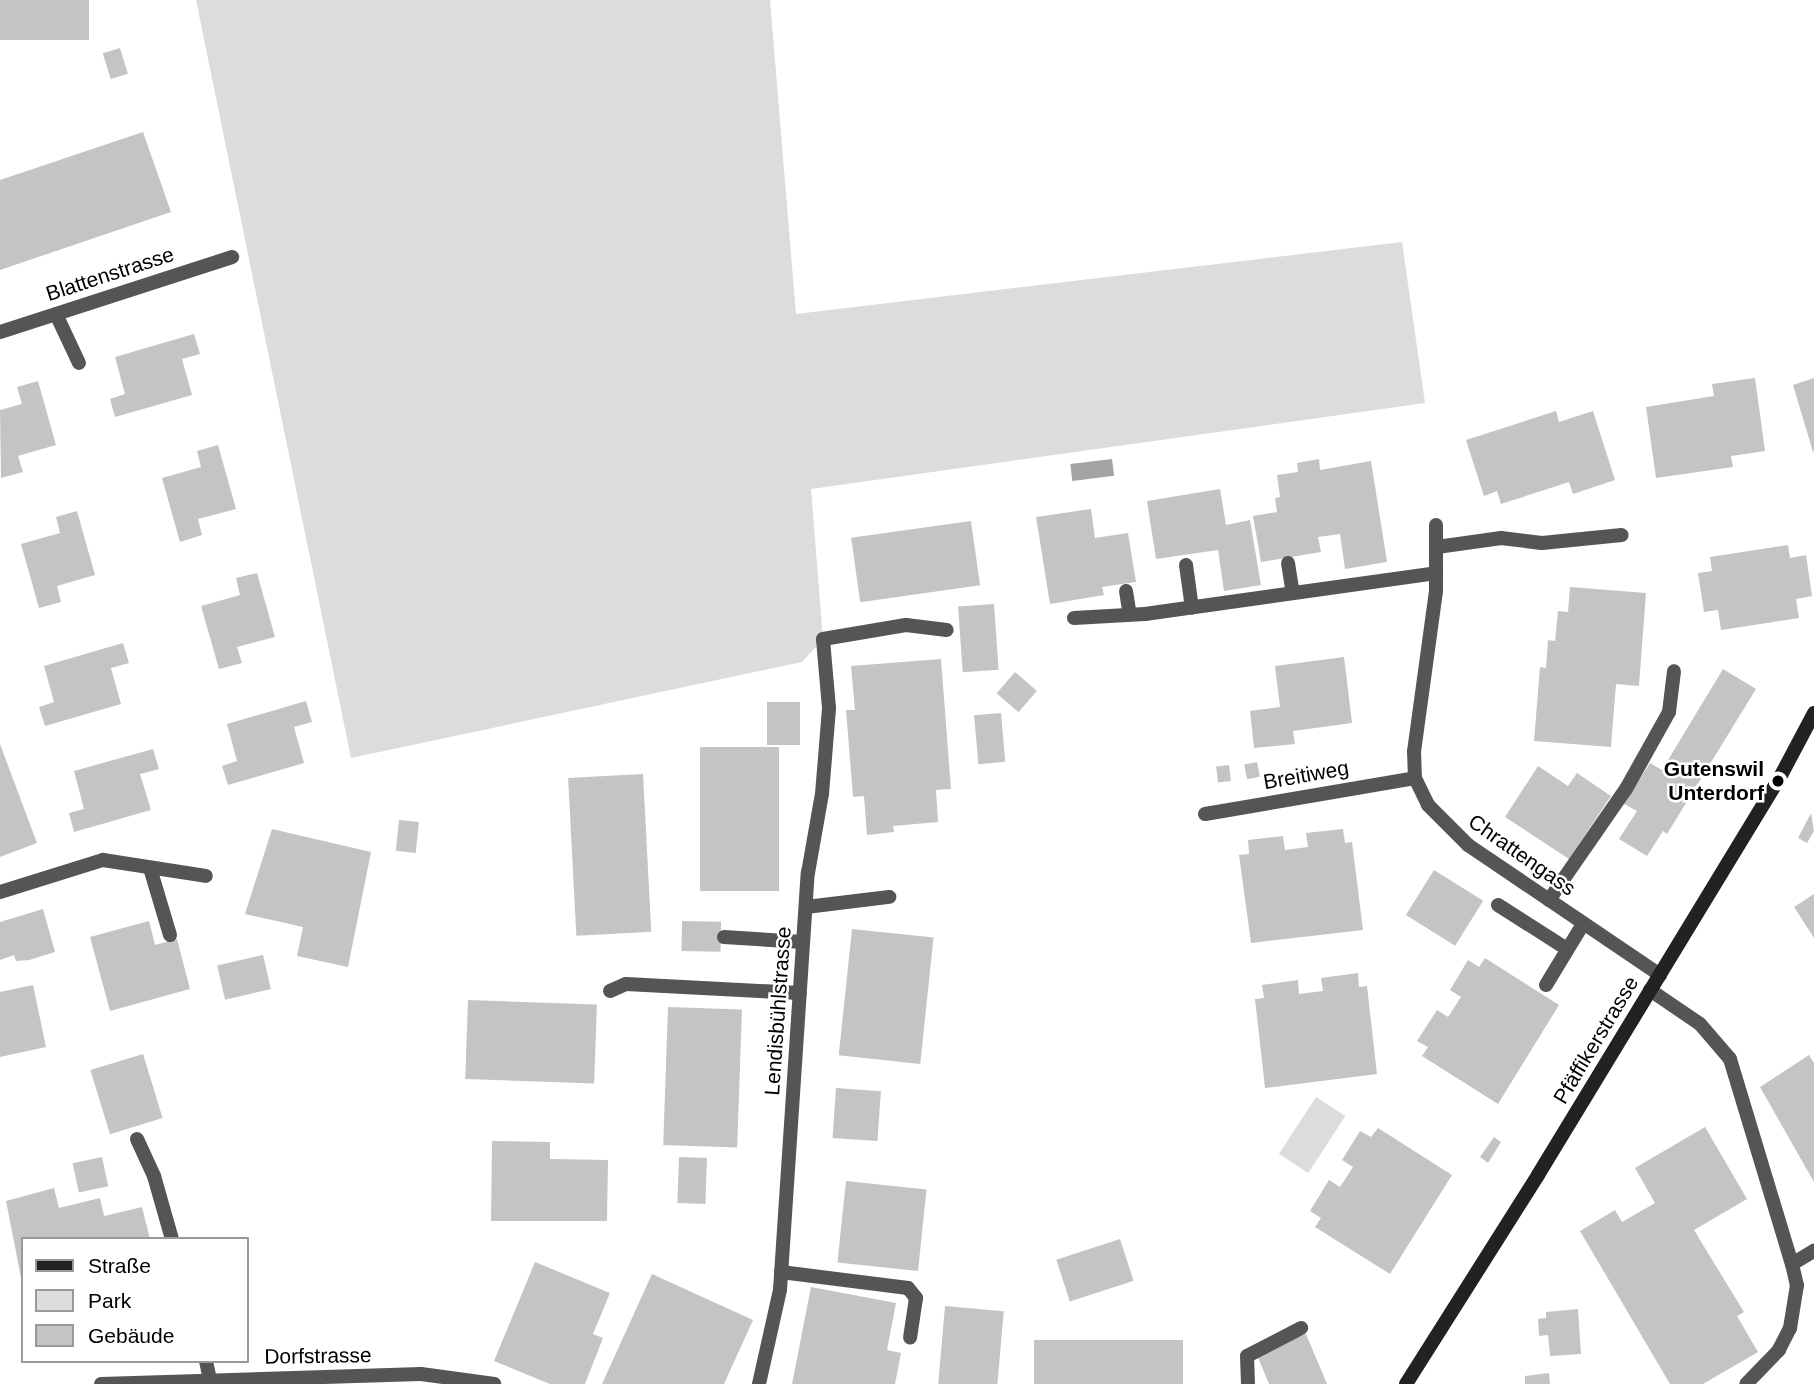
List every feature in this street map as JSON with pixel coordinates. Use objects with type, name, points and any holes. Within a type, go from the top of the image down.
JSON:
[{"type":"main road","name":"Pfäffikerstrasse","points":[[1406,1384],[1778,781],[1814,713]]},
{"type":"street","name":"Blattenstrasse","points":[[0,332],[232,257]]},
{"type":"street","points":[[56,314],[79,363]]},
{"type":"street","name":"Chrattengass","points":[[1436,525],[1436,573],[1416,719],[1415,778],[1428,805],[1446,827],[1660,975]]},
{"type":"street","points":[[1437,547],[1501,537],[1542,543],[1622,535]]},
{"type":"street","points":[[1289,563],[1293,593]]},
{"type":"street","points":[[1186,565],[1192,608]]},
{"type":"street","points":[[1074,618],[1192,608],[1436,573]]},
{"type":"street","points":[[1126,591],[1130,615]]},
{"type":"street","name":"Lendisbühlstrasse","points":[[760,1384],[771,1344],[781,1272],[803,942],[829,708],[823,639],[906,625],[947,630]]},
{"type":"street","points":[[1549,900],[1626,789],[1669,712],[1674,671]]},
{"type":"street","name":"Breitiweg","points":[[1205,814],[1415,778]]},
{"type":"street","points":[[0,892],[103,860],[206,876]]},
{"type":"street","points":[[150,868],[170,935]]},
{"type":"street","points":[[806,907],[889,897]]},
{"type":"street","points":[[1498,905],[1567,949]]},
{"type":"street","points":[[1546,985],[1583,924]]},
{"type":"street","points":[[724,937],[803,942]]},
{"type":"street","points":[[610,991],[626,984],[800,993]]},
{"type":"street","points":[[1650,990],[1700,1024],[1730,1059],[1792,1264],[1797,1285],[1790,1328],[1779,1350],[1746,1384]]},
{"type":"street","points":[[137,1139],[154,1176],[171,1237]]},
{"type":"street","points":[[1792,1264],[1814,1251]]},
{"type":"street","points":[[781,1272],[908,1288],[916,1298],[910,1338]]},
{"type":"street","points":[[1248,1384],[1247,1356],[1301,1328]]},
{"type":"street","points":[[207,1363],[211,1380]]},
{"type":"street","name":"Dorfstrasse","points":[[102,1384],[421,1374],[494,1384]]},
{"type":"green space","points":[[196,0],[770,0],[796,314],[1402,242],[1425,403],[811,489],[823,639],[802,662],[351,758]]},
{"type":"green space","points":[[1316,1097],[1345,1116],[1308,1173],[1279,1154]]},
{"type":"shaded area","points":[[1112,459],[1114,476],[1072,481],[1070,464]]},
{"type":"building","points":[[0,0],[89,0],[89,40],[0,40]]},
{"type":"building","points":[[120,48],[128,74],[111,79],[103,53]]},
{"type":"building","points":[[143,132],[171,212],[0,270],[0,180]]},
{"type":"building","points":[[194,334],[200,354],[182,359],[192,395],[115,417],[110,399],[125,394],[115,357]]},
{"type":"building","points":[[1755,378],[1765,451],[1731,456],[1733,467],[1656,478],[1646,407],[1714,396],[1712,384]]},
{"type":"building","points":[[1814,378],[1814,451],[1813,452],[1793,385]]},
{"type":"building","points":[[38,381],[56,445],[18,456],[23,472],[1,478],[0,410],[22,404],[17,387]]},
{"type":"building","points":[[1556,411],[1559,422],[1593,411],[1615,480],[1573,494],[1569,482],[1501,504],[1497,491],[1484,496],[1466,440]]},
{"type":"building","points":[[218,445],[236,509],[198,519],[202,535],[180,542],[162,478],[201,467],[197,451]]},
{"type":"building","points":[[1319,459],[1320,470],[1371,461],[1387,562],[1345,569],[1340,534],[1318,537],[1321,552],[1261,562],[1253,516],[1277,512],[1275,498],[1280,497],[1277,475],[1298,472],[1297,463]]},
{"type":"building","points":[[1220,489],[1226,525],[1250,520],[1261,585],[1224,591],[1218,550],[1156,559],[1147,501]]},
{"type":"building","points":[[1091,509],[1095,538],[1128,533],[1136,582],[1102,587],[1104,595],[1050,604],[1036,517]]},
{"type":"building","points":[[77,511],[95,575],[57,586],[61,602],[39,608],[21,544],[60,533],[56,517]]},
{"type":"building","points":[[971,521],[980,585],[860,602],[851,538]]},
{"type":"building","points":[[1788,545],[1790,558],[1806,555],[1812,596],[1796,599],[1799,618],[1721,630],[1718,610],[1704,612],[1698,573],[1712,571],[1710,557]]},
{"type":"building","points":[[257,573],[275,637],[237,647],[242,663],[219,669],[201,606],[240,595],[236,578]]},
{"type":"building","points":[[1570,587],[1646,593],[1639,686],[1616,684],[1611,747],[1534,741],[1540,667],[1546,668],[1548,640],[1555,641],[1558,611],[1568,612]]},
{"type":"building","points":[[994,604],[999,670],[963,672],[958,607]]},
{"type":"building","points":[[123,643],[129,663],[111,668],[121,704],[45,726],[39,707],[54,702],[44,666]]},
{"type":"building","points":[[1344,657],[1352,723],[1293,731],[1295,744],[1254,748],[1250,711],[1280,707],[1275,666]]},
{"type":"building","points":[[941,659],[951,789],[936,790],[938,822],[893,826],[894,832],[867,835],[864,796],[853,797],[846,710],[855,710],[851,666]]},
{"type":"building","points":[[1723,669],[1756,689],[1667,834],[1663,831],[1647,856],[1619,839],[1637,811],[1624,804],[1650,763],[1662,770]]},
{"type":"building","points":[[1015,672],[1037,691],[1019,712],[997,693]]},
{"type":"building","points":[[306,701],[312,722],[294,727],[304,763],[228,785],[222,766],[237,761],[227,724]]},
{"type":"building","points":[[767,702],[800,702],[800,745],[767,745]]},
{"type":"building","points":[[1001,713],[1005,762],[978,764],[974,715]]},
{"type":"building","points":[[0,744],[37,843],[0,857]]},
{"type":"building","points":[[700,747],[779,747],[779,891],[700,891]]},
{"type":"building","points":[[153,749],[159,769],[140,774],[151,810],[74,832],[69,813],[84,809],[74,771]]},
{"type":"building","points":[[1257,762],[1260,777],[1247,779],[1244,764]]},
{"type":"building","points":[[1229,765],[1231,781],[1218,782],[1216,767]]},
{"type":"building","points":[[1538,766],[1568,786],[1577,773],[1611,796],[1569,859],[1505,817]]},
{"type":"building","points":[[643,774],[651,932],[576,936],[568,778]]},
{"type":"building","points":[[1811,813],[1814,831],[1807,843],[1798,838]]},
{"type":"building","points":[[399,820],[419,822],[416,853],[396,851]]},
{"type":"building","points":[[272,829],[371,852],[348,967],[297,956],[303,927],[245,914]]},
{"type":"building","points":[[1343,829],[1345,843],[1352,842],[1363,930],[1251,943],[1239,855],[1249,854],[1248,840],[1283,836],[1285,850],[1308,847],[1306,833]]},
{"type":"building","points":[[1434,870],[1483,901],[1455,946],[1406,915]]},
{"type":"building","points":[[1814,894],[1814,938],[1794,907]]},
{"type":"building","points":[[43,909],[55,952],[29,960],[16,961],[14,955],[0,960],[0,922]]},
{"type":"building","points":[[149,921],[155,945],[177,939],[190,989],[110,1011],[90,937]]},
{"type":"building","points":[[682,921],[721,922],[720,952],[681,951]]},
{"type":"building","points":[[852,929],[934,938],[920,1064],[839,1055]]},
{"type":"building","points":[[263,955],[271,989],[225,1000],[217,966]]},
{"type":"building","points":[[1485,958],[1559,1005],[1498,1104],[1422,1056],[1428,1047],[1417,1041],[1437,1010],[1448,1017],[1461,997],[1450,990],[1468,960],[1479,967]]},
{"type":"building","points":[[1358,973],[1359,987],[1367,986],[1377,1074],[1265,1088],[1255,999],[1264,998],[1262,985],[1298,980],[1299,994],[1323,991],[1321,978]]},
{"type":"building","points":[[33,985],[46,1047],[0,1057],[0,992]]},
{"type":"building","points":[[468,1000],[597,1005],[594,1083],[465,1079]]},
{"type":"building","points":[[668,1007],[742,1010],[737,1147],[663,1145]]},
{"type":"building","points":[[143,1054],[163,1118],[110,1134],[90,1070]]},
{"type":"building","points":[[1809,1055],[1814,1063],[1814,1182],[1760,1087]]},
{"type":"building","points":[[836,1088],[881,1091],[877,1141],[833,1138]]},
{"type":"building","points":[[1705,1127],[1747,1199],[1694,1230],[1744,1312],[1737,1316],[1758,1352],[1703,1384],[1670,1384],[1580,1231],[1615,1210],[1622,1222],[1655,1203],[1635,1168]]},
{"type":"building","points":[[1378,1128],[1452,1175],[1390,1274],[1315,1227],[1321,1218],[1310,1211],[1329,1180],[1340,1187],[1353,1167],[1342,1160],[1360,1131],[1371,1137]]},
{"type":"building","points":[[1494,1137],[1501,1142],[1488,1163],[1480,1157]]},
{"type":"building","points":[[492,1141],[550,1142],[550,1159],[608,1160],[607,1221],[491,1221]]},
{"type":"building","points":[[102,1157],[108,1186],[79,1193],[73,1163]]},
{"type":"building","points":[[679,1157],[707,1158],[705,1204],[677,1203]]},
{"type":"building","points":[[846,1181],[927,1189],[918,1271],[837,1263]]},
{"type":"building","points":[[54,1188],[59,1208],[100,1198],[104,1216],[142,1207],[150,1237],[21,1237],[21,1278],[6,1201]]},
{"type":"building","points":[[1120,1239],[1134,1281],[1070,1302],[1056,1260]]},
{"type":"building","points":[[535,1262],[610,1293],[593,1334],[603,1338],[585,1384],[550,1384],[494,1361]]},
{"type":"building","points":[[652,1274],[753,1320],[724,1384],[602,1384]]},
{"type":"building","points":[[811,1287],[896,1303],[887,1350],[901,1353],[895,1384],[792,1384]]},
{"type":"building","points":[[945,1306],[1004,1311],[997,1384],[938,1384]]},
{"type":"building","points":[[1578,1309],[1581,1354],[1550,1356],[1548,1335],[1539,1336],[1538,1319],[1546,1318],[1546,1312]]},
{"type":"building","points":[[1306,1334],[1327,1384],[1269,1384],[1257,1355]]},
{"type":"building","points":[[1034,1340],[1183,1340],[1183,1384],[1034,1384]]},
{"type":"building","points":[[1549,1373],[1550,1384],[1525,1384],[1525,1376]]},
{"type":"place","name":"Gutenswil Unterdorf","points":[[1778,781]]}]
